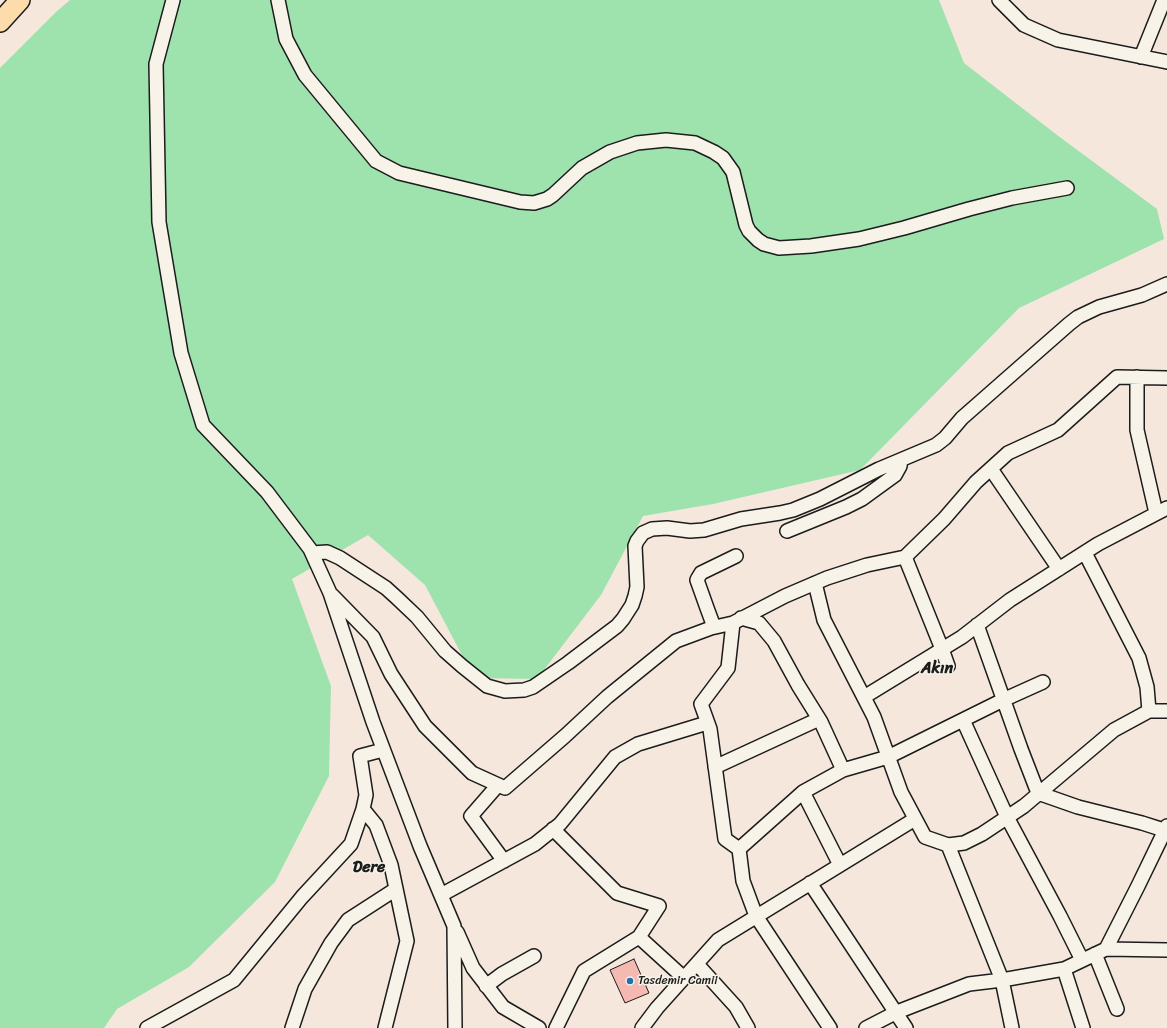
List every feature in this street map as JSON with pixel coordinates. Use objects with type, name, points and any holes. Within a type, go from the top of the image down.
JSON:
[{"type":"highway","points":[[0,22],[20,0]]},
{"type":"street","points":[[173,0],[156,64],[159,222],[181,353],[203,425],[267,492],[312,553],[330,593],[373,722],[420,846],[473,968],[503,1007],[539,1028]]},
{"type":"street","points":[[278,0],[286,39],[305,75],[376,161],[399,173],[514,201],[527,203],[540,202],[553,195],[582,168],[610,152],[637,143],[666,140],[695,143],[723,158],[733,172],[746,225],[749,231],[764,244],[779,248],[811,246],[859,239],[1012,198],[1067,188]]},
{"type":"street","points":[[1000,0],[1024,24],[1058,40],[1167,62]]},
{"type":"street","points":[[1141,57],[1164,0]]},
{"type":"street","points":[[312,553],[327,552],[340,558],[386,588],[417,617],[445,651],[487,686],[505,691],[533,688],[617,626],[626,616],[632,605],[637,587],[635,546],[643,533],[652,529],[667,528],[704,530],[746,518],[793,510],[820,499],[879,469],[936,445],[962,418],[1078,317],[1109,303],[1142,296],[1167,284]]},
{"type":"street","points":[[330,593],[373,637],[391,674],[425,726],[472,773],[505,788],[608,697],[676,641],[737,620],[784,596],[814,583],[867,565],[905,558],[976,482],[1008,453],[1058,430],[1117,378],[1167,378]]},
{"type":"street","points":[[864,697],[962,638],[1010,600],[1085,552],[1162,510],[1137,430],[1137,378]]},
{"type":"street","points":[[787,532],[862,499],[895,475],[900,466],[901,460]]},
{"type":"street","points":[[991,469],[1059,569]]},
{"type":"street","points":[[1085,552],[1139,658],[1147,687],[1149,711]]},
{"type":"street","points":[[714,627],[697,580],[700,573],[736,556]]},
{"type":"street","points":[[905,558],[948,666]]},
{"type":"street","points":[[814,583],[824,620],[874,716],[901,792],[925,837],[948,845],[964,843],[982,834],[1024,806],[1114,730],[1149,711],[1167,711]]},
{"type":"street","points":[[737,620],[759,623],[774,641],[819,719],[843,770]]},
{"type":"street","points":[[737,620],[728,668],[701,704],[710,729],[725,839],[739,849],[743,881],[756,916],[830,1028]]},
{"type":"street","points":[[977,626],[1038,793],[1078,808],[1166,829],[1101,951],[1116,1009]]},
{"type":"street","points":[[739,849],[803,792],[843,770],[888,757],[1003,700],[1043,682]]},
{"type":"street","points":[[715,767],[819,719]]},
{"type":"street","points":[[963,720],[1007,817],[1082,960]]},
{"type":"street","points":[[441,895],[534,844],[553,830],[560,824],[614,757],[638,744],[708,723]]},
{"type":"street","points":[[148,1028],[234,980],[302,897],[351,844],[363,809],[366,795],[360,756],[383,750]]},
{"type":"street","points":[[498,785],[471,816],[504,861]]},
{"type":"street","points":[[803,792],[840,865]]},
{"type":"street","points":[[363,809],[376,825],[391,865],[407,941],[385,1028]]},
{"type":"street","points":[[642,1028],[657,1008],[718,940],[915,819]]},
{"type":"street","points":[[553,830],[617,893],[658,906],[639,937],[584,972],[556,1028]]},
{"type":"street","points":[[948,845],[1002,980],[1012,1028]]},
{"type":"street","points":[[810,883],[897,1012],[906,1028]]},
{"type":"street","points":[[292,1028],[305,988],[331,943],[348,920],[396,889]]},
{"type":"street","points":[[454,926],[455,1028]]},
{"type":"street","points":[[639,937],[684,978]]},
{"type":"street","points":[[866,1028],[897,1012],[969,984],[1064,969],[1101,951],[1167,950]]},
{"type":"street","points":[[486,986],[502,974],[534,956]]},
{"type":"street","points":[[697,964],[736,1007],[748,1028]]},
{"type":"street","points":[[1064,969],[1083,1028]]},
{"type":"green space","points":[[70,0],[939,0],[964,63],[1057,135],[1157,209],[1164,239],[1019,308],[860,470],[713,504],[643,516],[601,595],[537,679],[474,678],[425,585],[368,535],[292,579],[331,686],[329,776],[275,882],[189,967],[117,1009],[104,1028],[0,1028],[0,68]]},
{"type":"building","name":"Tasdemir Camii","points":[[634,959],[649,993],[625,1003],[610,970]]},
{"type":"place","name":"Tasdemir Camii","points":[[630,981]]},
{"type":"district","name":"Akın","points":[[937,669]]},
{"type":"district","name":"Dere","points":[[369,868]]}]
